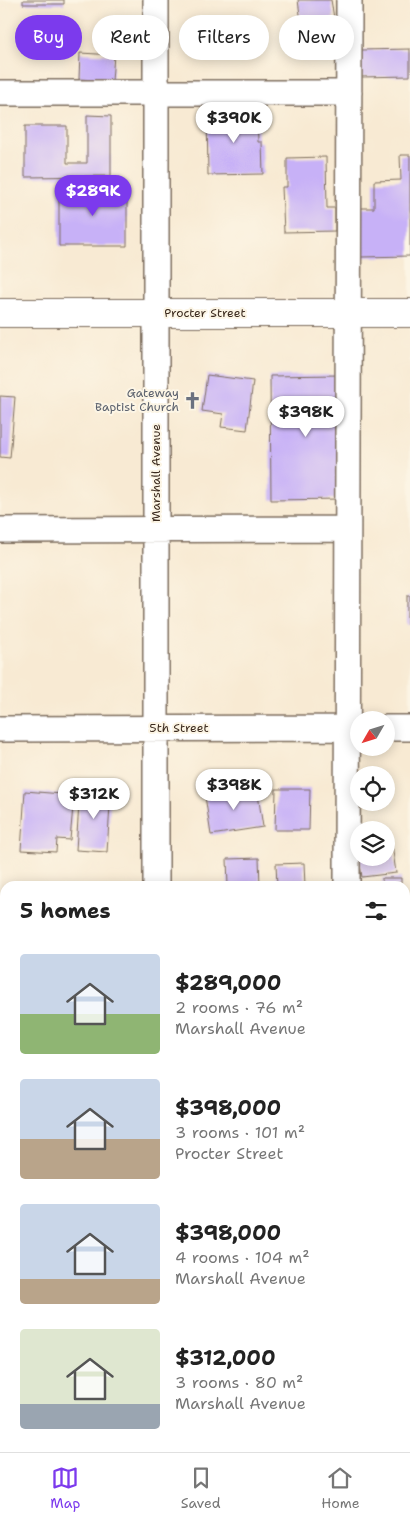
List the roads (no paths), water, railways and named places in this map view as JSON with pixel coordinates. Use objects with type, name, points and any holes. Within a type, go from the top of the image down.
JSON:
[{"type":"main road","name":"Procter Street","points":[[0,312],[410,313]]},
{"type":"street","name":"Marshall Avenue","points":[[156,0],[156,881]]},
{"type":"street","points":[[349,0],[347,529],[352,711]]},
{"type":"street","points":[[0,93],[349,93]]},
{"type":"street","points":[[0,530],[347,529]]},
{"type":"street","name":"5th Street","points":[[0,728],[350,728]]},
{"type":"street","points":[[395,728],[410,728]]},
{"type":"street","points":[[347,881],[352,756]]},
{"type":"place","name":"Gateway Baptist Church","points":[[193,400]]}]
